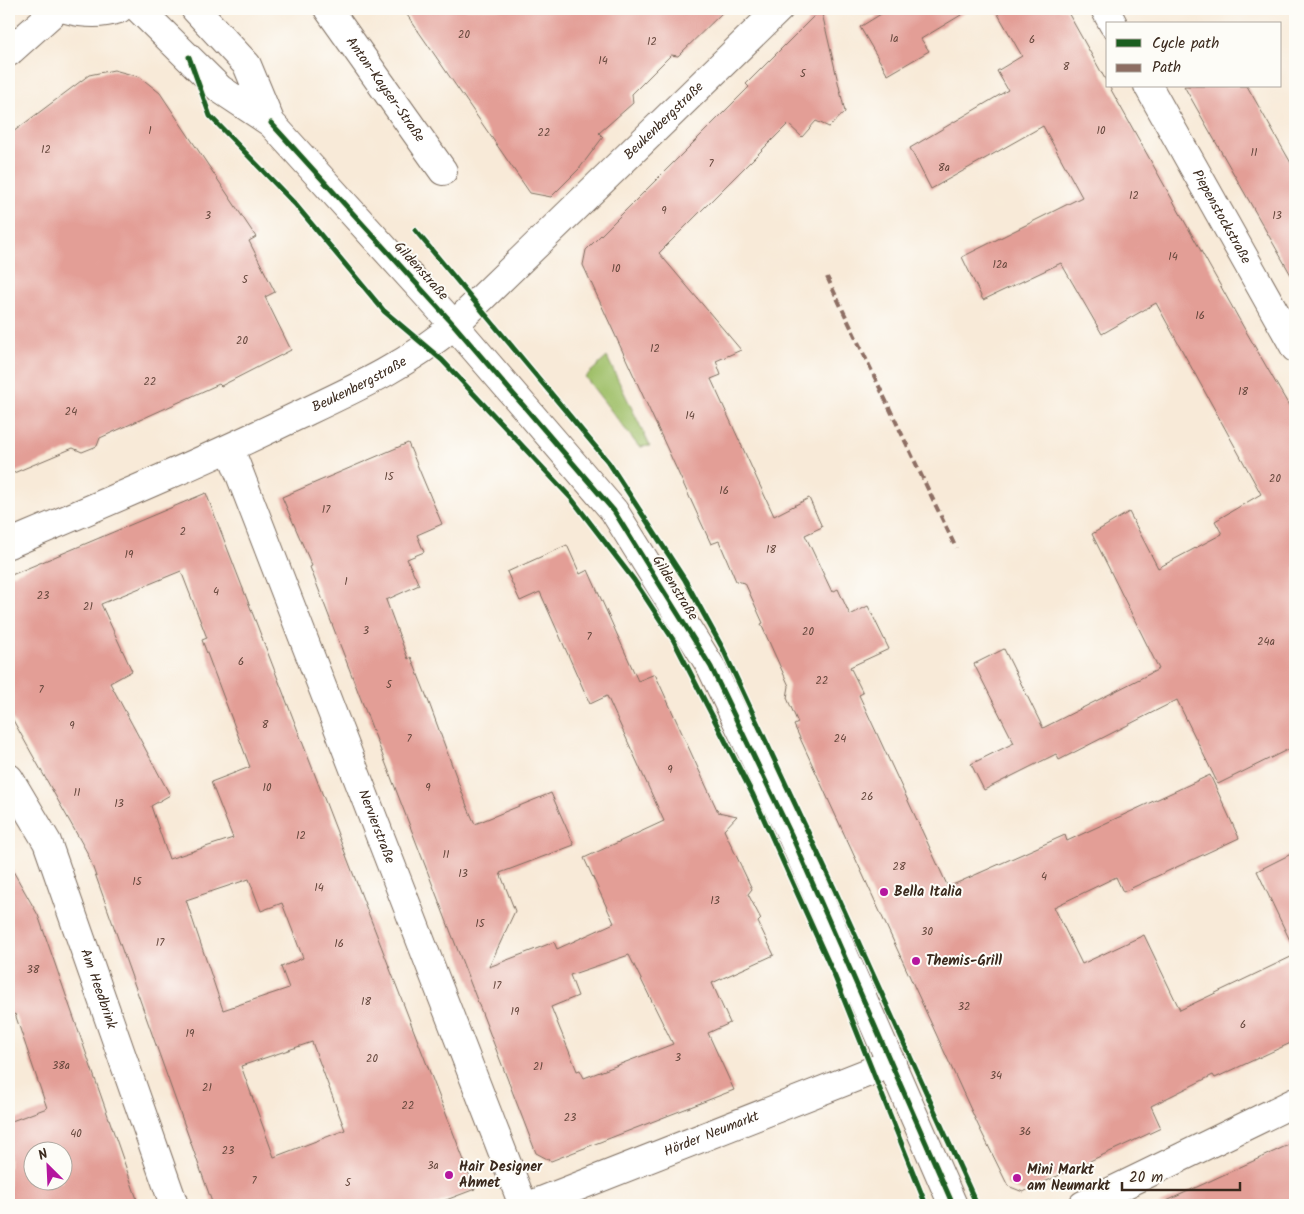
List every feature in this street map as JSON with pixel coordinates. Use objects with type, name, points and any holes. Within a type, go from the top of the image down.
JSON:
[{"type":"street","points":[[9,52],[57,9]]},
{"type":"street","points":[[66,9],[79,13],[102,14],[119,9]]},
{"type":"street","name":"Gildenstraße","points":[[139,9],[220,89],[271,123],[454,325],[614,511],[711,667],[792,834],[953,1205]]},
{"type":"street","name":"Gildenstraße","points":[[195,9],[247,65],[271,123]]},
{"type":"street","name":"Anton-Kayser-Straße","points":[[328,9],[443,171]]},
{"type":"street","name":"Beukenbergstraße","points":[[9,544],[230,449],[360,386],[428,348],[454,325],[779,9]]},
{"type":"street","points":[[1105,9],[1112,22]]},
{"type":"street","name":"Piepenstockstraße","points":[[1149,88],[1295,348]]},
{"type":"street","name":"Nervierstraße","points":[[230,449],[523,1205]]},
{"type":"street","name":"Am Heedbrink","points":[[9,778],[47,842],[174,1205]]},
{"type":"street","name":"Hörder Neumarkt","points":[[530,1205],[892,1062]]},
{"type":"street","points":[[1083,1205],[1295,1102]]},
{"type":"green space","points":[[607,357],[650,446],[639,447],[585,377]]},
{"type":"building","points":[[403,9],[726,9],[678,56],[671,55],[632,94],[633,103],[599,133],[603,137],[579,169],[551,197],[530,193]]},
{"type":"building","points":[[821,9],[845,112],[829,127],[816,121],[802,137],[788,124],[659,253],[741,350],[716,361],[721,375],[711,379],[774,516],[809,498],[822,527],[805,535],[832,592],[838,589],[850,615],[868,606],[889,649],[850,667],[863,693],[859,695],[948,887],[1065,835],[1067,841],[1210,775],[1239,838],[1123,892],[1116,877],[1054,907],[1082,964],[1144,935],[1180,1010],[1295,955],[1295,1041],[1215,1078],[1213,1075],[1151,1106],[1161,1128],[1023,1192],[1008,1186],[978,1125],[794,725],[798,723],[787,698],[789,686],[745,583],[736,581],[719,541],[711,544],[583,265],[586,250],[749,87],[746,84]]},
{"type":"building","points":[[889,9],[971,9],[921,39],[929,51],[888,75],[860,27]]},
{"type":"building","points":[[995,9],[1066,9],[1106,81],[1106,88],[1110,88],[1295,416],[1295,746],[1218,784],[1177,700],[1059,760],[1056,754],[984,790],[971,764],[1014,743],[974,664],[1004,649],[1043,728],[1159,669],[1092,534],[1129,512],[1158,568],[1222,534],[1215,521],[1261,494],[1156,303],[1102,334],[1061,263],[983,300],[962,257],[1082,197],[1043,126],[931,189],[910,148],[1008,90],[997,71],[1022,56]]},
{"type":"building","points":[[114,70],[140,77],[160,93],[256,237],[249,241],[275,292],[265,297],[291,350],[221,386],[219,384],[100,438],[97,446],[82,452],[73,448],[9,475],[9,135],[89,75]]},
{"type":"building","points":[[1185,88],[1248,88],[1295,170],[1295,282]]},
{"type":"building","points":[[408,443],[442,524],[417,535],[424,552],[407,559],[419,585],[386,600],[408,659],[411,657],[428,700],[467,806],[475,824],[551,793],[574,845],[500,873],[515,911],[489,967],[554,942],[557,949],[614,923],[584,858],[664,821],[607,696],[590,704],[540,592],[520,601],[507,572],[567,545],[580,574],[588,570],[638,681],[655,674],[718,812],[737,816],[724,830],[752,889],[748,894],[761,919],[758,922],[774,955],[712,983],[730,1023],[708,1033],[734,1090],[551,1161],[536,1153],[310,567],[312,566],[282,497]],"holes":[[[629,955],[673,1044],[584,1078],[580,1070],[577,1071],[551,1007],[578,996],[570,975]]]},
{"type":"building","points":[[206,493],[475,1189],[433,1205],[213,1205],[88,854],[9,713],[9,576]],"holes":[[[181,571],[207,638],[202,640],[250,767],[211,782],[233,838],[169,859],[151,806],[170,795],[110,683],[132,671],[101,604]],[[249,879],[261,911],[282,903],[303,958],[281,967],[289,988],[223,1010],[186,900]],[[312,1042],[345,1130],[274,1157],[241,1066]]]},
{"type":"building","points":[[1295,852],[1295,951],[1257,871]]},
{"type":"building","points":[[9,864],[38,915],[139,1205],[9,1205],[9,1122],[47,1108],[15,1014],[9,1017]]},
{"type":"building","points":[[1295,1142],[1295,1205],[1158,1205],[1262,1157]]},
{"type":"marked path","points":[[827,277],[956,548]]},
{"type":"cycle path","points":[[189,57],[210,116],[295,204],[384,311],[442,360],[571,498],[634,580],[674,641],[753,795],[835,977],[926,1205]]},
{"type":"cycle path","points":[[271,123],[454,325],[614,511],[711,667],[791,834],[953,1205]]},
{"type":"cycle path","points":[[415,230],[609,463],[685,580],[723,649],[834,888],[977,1205]]},
{"type":"place","name":"Bella Italia","points":[[884,892]]},
{"type":"place","name":"Themis-Grill","points":[[916,961]]},
{"type":"place","name":"Hair Designer Ahmet","points":[[449,1175]]},
{"type":"place","name":"Mini Markt am Neumarkt","points":[[1017,1178]]}]
